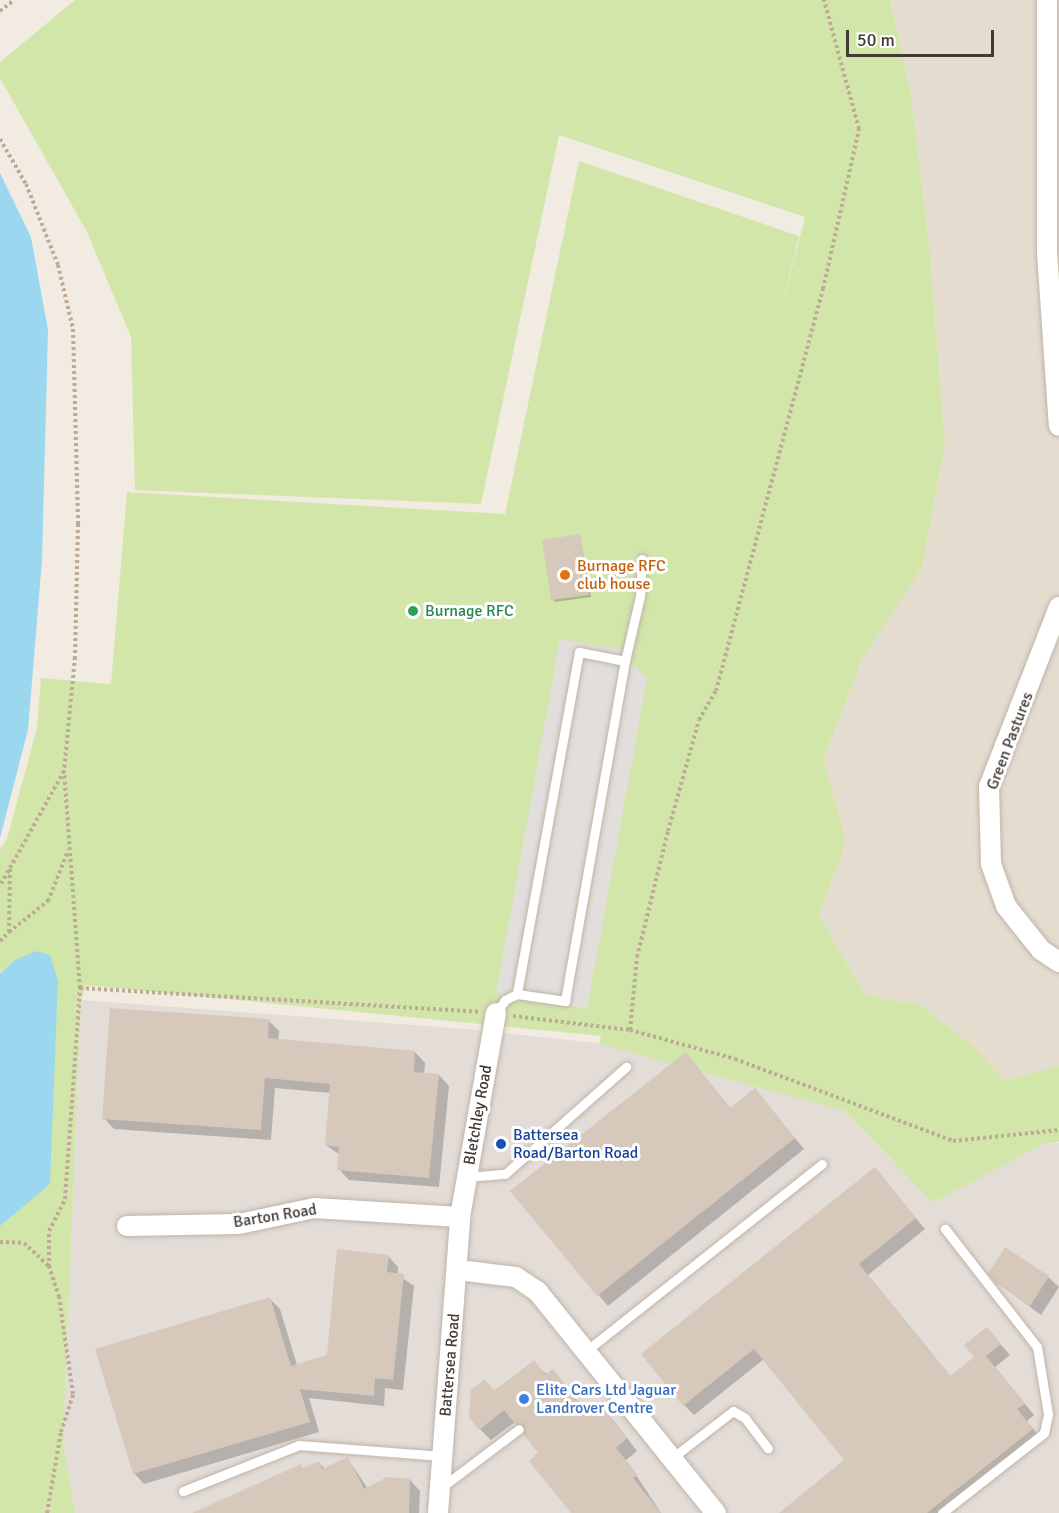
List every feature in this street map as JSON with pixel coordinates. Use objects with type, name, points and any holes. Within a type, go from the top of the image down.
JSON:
[{"type":"street","points":[[1047,0],[1059,426]]},
{"type":"street","name":"Green Pastures","points":[[1059,607],[989,786],[991,864],[1006,906],[1041,950],[1059,962]]},
{"type":"street","name":"Bletchley Road","points":[[460,1217],[496,1013]]},
{"type":"street","name":"Barton Road","points":[[127,1226],[239,1224],[314,1208],[460,1217]]},
{"type":"street","name":"Battersea Road","points":[[438,1513],[458,1270],[460,1217]]},
{"type":"street","points":[[458,1270],[516,1277],[538,1292],[716,1513]]},
{"type":"lane","points":[[496,1013],[505,1000],[517,994],[565,1001],[625,661],[640,596],[642,559]]},
{"type":"lane","points":[[517,994],[579,652],[625,661]]},
{"type":"lane","points":[[467,1177],[505,1174],[626,1067]]},
{"type":"lane","points":[[586,1351],[822,1164]]},
{"type":"lane","points":[[942,1513],[1044,1433],[1048,1414],[1037,1347],[945,1229]]},
{"type":"lane","points":[[672,1458],[733,1412],[745,1418],[768,1448]]},
{"type":"lane","points":[[440,1488],[519,1429]]},
{"type":"lane","points":[[183,1491],[299,1445],[443,1456]]},
{"type":"path","points":[[0,10],[14,0]]},
{"type":"path","points":[[630,1030],[637,957],[668,831],[699,720],[716,691],[823,289],[859,129],[824,0]]},
{"type":"path","points":[[0,139],[26,184],[42,224],[57,265],[73,329],[78,524],[75,657],[64,771],[80,988],[65,1199],[49,1231],[49,1267],[59,1297],[73,1394],[60,1432],[47,1513]]},
{"type":"path","points":[[0,886],[64,771]]},
{"type":"path","points":[[0,940],[48,901],[69,848]]},
{"type":"path","points":[[9,932],[10,868]]},
{"type":"path","points":[[80,988],[496,1013],[630,1030],[735,1059],[953,1141],[1059,1130]]},
{"type":"path","points":[[0,1242],[24,1243],[49,1267]]},
{"type":"shaded area","points":[[890,0],[1059,0],[1059,1066],[1005,1080],[970,1043],[918,1004],[865,995],[819,915],[846,843],[824,759],[862,659],[922,568],[945,444],[929,242],[911,94]]},
{"type":"shaded area","points":[[560,639],[620,649],[647,679],[587,1009],[496,994]]},
{"type":"shaded area","points":[[81,1000],[466,1029],[688,1053],[845,1111],[933,1203],[1043,1144],[1059,1143],[1059,1513],[75,1513],[63,1441]]},
{"type":"green space","points":[[75,0],[890,0],[911,94],[929,242],[945,444],[922,568],[862,659],[824,759],[846,843],[819,915],[865,995],[918,1004],[970,1043],[1005,1080],[1059,1066],[1059,1142],[1043,1144],[933,1203],[845,1111],[599,1044],[601,1036],[86,985],[81,1000],[63,1441],[75,1513],[0,1513],[0,849],[7,839],[37,728],[41,678],[111,684],[127,492],[505,514],[579,161],[799,236],[780,315],[805,217],[559,135],[481,504],[135,490],[131,337],[87,232],[0,78],[0,62]]},
{"type":"water","points":[[0,173],[31,237],[48,330],[42,560],[28,730],[0,838]]},
{"type":"water","points":[[36,951],[50,955],[58,981],[50,1184],[0,1226],[0,974],[15,960]]},
{"type":"building","points":[[580,534],[589,595],[551,600],[542,540]]},
{"type":"building","points":[[110,1008],[269,1019],[268,1038],[415,1051],[414,1072],[439,1074],[429,1178],[337,1170],[339,1147],[325,1145],[330,1084],[265,1078],[261,1130],[102,1119]]},
{"type":"building","points":[[686,1052],[730,1108],[755,1088],[795,1138],[597,1296],[510,1191]]},
{"type":"building","points":[[875,1167],[916,1218],[859,1264],[950,1376],[974,1357],[964,1345],[987,1327],[1001,1344],[986,1356],[1025,1404],[1017,1409],[1033,1429],[927,1513],[779,1513],[844,1460],[754,1349],[683,1406],[641,1354]]},
{"type":"building","points":[[1005,1247],[1049,1276],[1030,1306],[996,1283],[988,1274]]},
{"type":"building","points":[[337,1249],[389,1255],[387,1272],[404,1274],[393,1380],[375,1378],[374,1396],[300,1389],[310,1422],[133,1474],[95,1349],[270,1297],[291,1366],[327,1355]]},
{"type":"building","points":[[534,1360],[545,1375],[553,1369],[590,1416],[602,1407],[627,1438],[616,1448],[638,1475],[633,1478],[661,1513],[571,1513],[529,1461],[538,1453],[523,1434],[524,1425],[515,1424],[504,1410],[479,1430],[469,1417],[471,1390],[485,1379],[494,1391]]},
{"type":"building","points":[[348,1457],[364,1489],[387,1477],[410,1479],[409,1513],[192,1513],[301,1464],[303,1468],[319,1461],[322,1469]]},
{"type":"place","name":"Burnage RFC club house","points":[[565,575]]},
{"type":"place","name":"Burnage RFC","points":[[413,611]]},
{"type":"place","name":"Battersea Road/Barton Road","points":[[501,1144]]},
{"type":"place","name":"Elite Cars Ltd Jaguar Landrover Centre","points":[[524,1399]]}]
